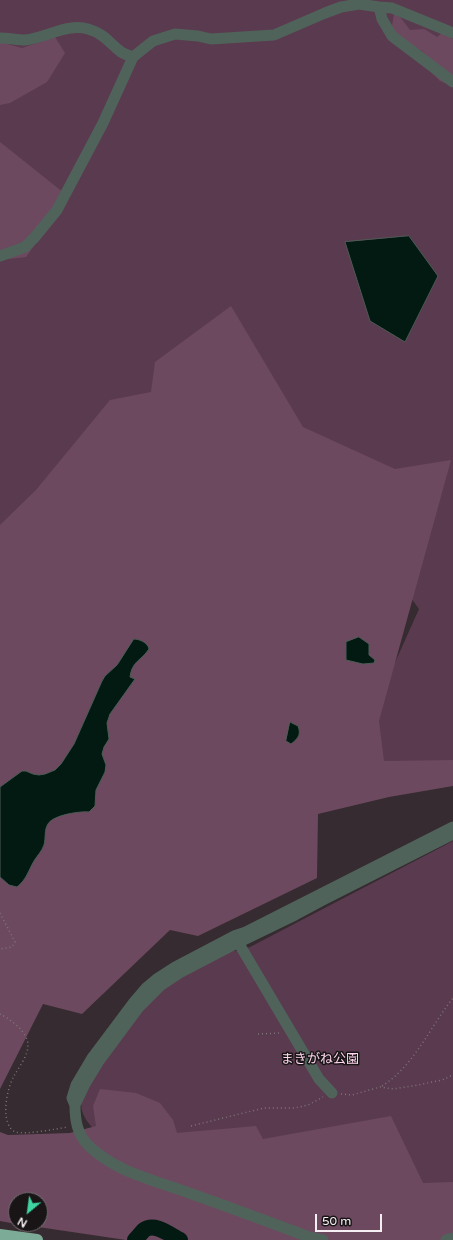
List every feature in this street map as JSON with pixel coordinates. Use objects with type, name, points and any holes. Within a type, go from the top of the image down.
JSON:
[{"type":"highway","points":[[0,1235],[37,1240]]},
{"type":"street","points":[[0,256],[26,247],[57,210],[103,123],[133,57],[153,41],[175,34],[198,36],[210,39],[274,35],[341,7],[359,4],[392,8],[453,32]]},
{"type":"street","points":[[379,7],[382,19],[392,36],[453,82]]},
{"type":"street","points":[[0,38],[25,40],[65,29],[86,29],[107,38],[122,52],[133,57]]},
{"type":"street","points":[[236,940],[246,932],[453,827]]},
{"type":"street","points":[[323,1240],[309,1237],[186,1192],[153,1182],[115,1165],[98,1154],[87,1143],[78,1130],[75,1118],[75,1105],[99,1060],[145,1000],[175,975],[236,940],[453,834]]},
{"type":"street","points":[[236,940],[319,1079],[332,1093]]},
{"type":"street","points":[[446,1240],[453,1238]]},
{"type":"path","points":[[0,913],[15,942],[12,947],[0,949]]},
{"type":"path","points":[[191,1126],[264,1108],[295,1108],[308,1105],[332,1093],[352,1095],[380,1086],[388,1082],[402,1069],[453,998]]},
{"type":"path","points":[[0,1014],[17,1026],[27,1039],[28,1044],[26,1053],[7,1090],[4,1102]]},
{"type":"path","points":[[258,1034],[292,1032]]},
{"type":"path","points":[[380,1086],[394,1089],[442,1080],[453,1075]]},
{"type":"path","points":[[6,1125],[15,1132],[24,1133],[77,1126]]},
{"type":"green space","points":[[0,0],[453,0],[453,769],[371,765],[370,718],[419,609],[281,421],[0,617]]},
{"type":"green space","name":"まきがね公園","points":[[453,841],[453,1207],[100,1135],[92,1128],[83,1114],[81,1104],[87,1086],[140,1009],[165,986],[230,950],[236,951],[250,947]]},
{"type":"shaded area","points":[[394,14],[400,17],[410,30],[424,29],[437,37],[443,32],[453,39],[453,86],[440,81],[430,71],[427,59],[422,51],[390,38]]},
{"type":"shaded area","points":[[55,37],[65,53],[47,82],[10,103],[0,105],[0,42],[22,48]]},
{"type":"shaded area","points":[[0,142],[69,197],[26,257],[0,260]]},
{"type":"shaded area","points":[[409,236],[438,276],[405,342],[370,321],[345,242]]},
{"type":"shaded area","points":[[231,306],[303,427],[395,469],[451,460],[379,721],[384,761],[453,760],[453,786],[389,797],[318,814],[317,878],[198,936],[170,930],[82,1014],[43,1004],[0,1089],[0,525],[36,490],[110,400],[151,392],[155,362]]},
{"type":"shaded area","points":[[359,637],[369,644],[369,655],[375,660],[374,663],[363,664],[346,660],[346,642]]},
{"type":"shaded area","points":[[134,639],[143,642],[149,649],[135,664],[130,677],[135,679],[110,714],[107,723],[109,739],[102,754],[106,765],[105,772],[96,790],[95,806],[89,812],[67,814],[51,821],[46,829],[43,847],[25,878],[17,887],[9,885],[0,877],[0,787],[22,771],[39,775],[45,774],[55,770],[61,764],[74,744],[102,681],[105,676],[117,665]]},
{"type":"shaded area","points":[[290,722],[298,726],[299,731],[298,738],[291,744],[286,741]]},
{"type":"shaded area","points":[[100,1089],[136,1093],[160,1103],[173,1120],[177,1133],[256,1126],[263,1139],[391,1116],[423,1183],[453,1182],[453,1240],[126,1240],[48,1228],[48,1192],[8,1192],[8,1222],[0,1221],[0,1132],[8,1135],[70,1133],[96,1126],[93,1106]]},
{"type":"waterway","points":[[135,1240],[144,1230],[153,1227],[158,1228],[180,1240]]}]
